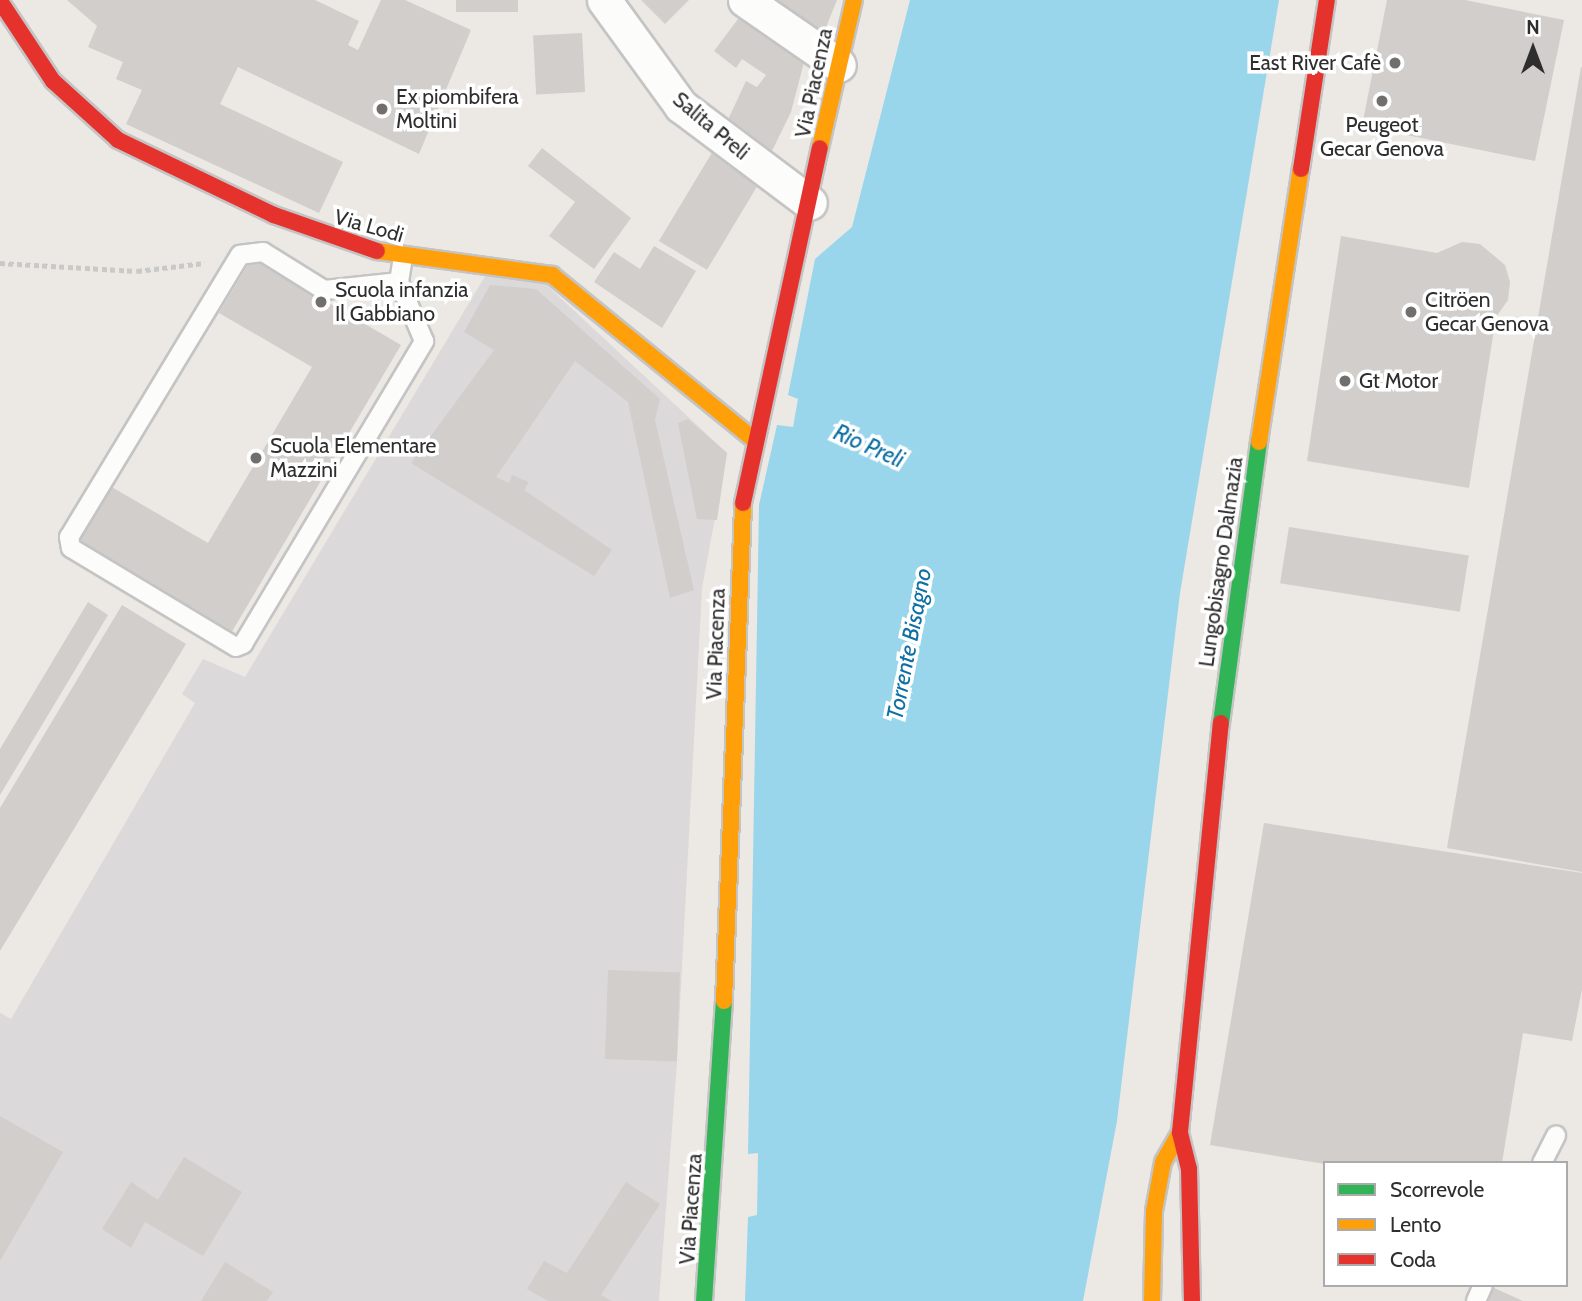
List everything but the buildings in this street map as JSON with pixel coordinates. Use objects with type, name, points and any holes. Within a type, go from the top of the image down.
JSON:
[{"type":"main road","name":"Via Piacenza","points":[[704,1301],[713,1216],[729,918],[740,523],[754,440],[854,0]]},
{"type":"main road","name":"Lungobisagno Dalmazia","points":[[1192,1301],[1189,1169],[1180,1132],[1209,813],[1249,504],[1327,0]]},
{"type":"main road","name":"Via Lodi","points":[[0,1],[53,81],[118,140],[274,215],[368,250],[403,258],[552,275],[754,440]]},
{"type":"main road","name":"Lungobisagno Dalmazia","points":[[1152,1301],[1154,1211],[1163,1162],[1180,1132]]},
{"type":"street","name":"Salita Preli","points":[[604,0],[681,106],[810,203]]},
{"type":"street","points":[[745,0],[839,65]]},
{"type":"lane","points":[[399,282],[324,290],[263,252],[240,255],[69,537],[71,548],[236,647],[243,644],[424,341],[399,282],[403,258]]},
{"type":"lane","points":[[1543,1161],[1556,1135]]},
{"type":"path","points":[[0,263],[136,271],[197,267],[207,261]]},
{"type":"shaded area","points":[[487,273],[539,278],[727,453],[702,588],[677,1062],[659,1301],[0,1301],[0,1013],[11,1019],[195,703],[182,694],[203,659],[245,677]]},
{"type":"water","points":[[910,0],[1279,0],[1180,593],[1117,1121],[1083,1301],[745,1301],[748,1217],[757,1215],[758,1153],[748,1154],[759,505],[777,425],[793,427],[798,399],[788,395],[815,259],[852,227]]},
{"type":"traffic: fast","points":[[1221,723],[1259,442]]},
{"type":"traffic: fast","points":[[704,1301],[724,1001]]},
{"type":"traffic: slow","points":[[820,148],[854,0]]},
{"type":"traffic: slow","points":[[1259,442],[1301,169]]},
{"type":"traffic: slow","points":[[377,251],[552,275],[754,440]]},
{"type":"traffic: slow","points":[[724,1001],[743,503]]},
{"type":"traffic: slow","points":[[1152,1301],[1154,1211],[1163,1162],[1180,1132]]},
{"type":"traffic: jam","points":[[1301,169],[1327,0]]},
{"type":"traffic: jam","points":[[0,1],[53,81],[118,140],[274,215],[377,251]]},
{"type":"traffic: jam","points":[[743,503],[820,148]]},
{"type":"traffic: jam","points":[[1192,1301],[1189,1169],[1180,1132],[1221,723]]},
{"type":"place","name":"East River Cafè","points":[[1395,63]]},
{"type":"place","name":"Peugeot Gecar Genova","points":[[1382,101]]},
{"type":"place","name":"Ex piombifera Moltini","points":[[382,109]]},
{"type":"place","name":"Scuola infanzia Il Gabbiano","points":[[321,302]]},
{"type":"place","name":"Citröen Gecar Genova","points":[[1411,312]]},
{"type":"place","name":"Gt Motor","points":[[1345,381]]},
{"type":"place","name":"Scuola Elementare Mazzini","points":[[256,458]]},
{"type":"water label","name":"Rio Preli","points":[[869,446]]},
{"type":"water label","name":"Torrente Bisagno","points":[[909,644]]}]
